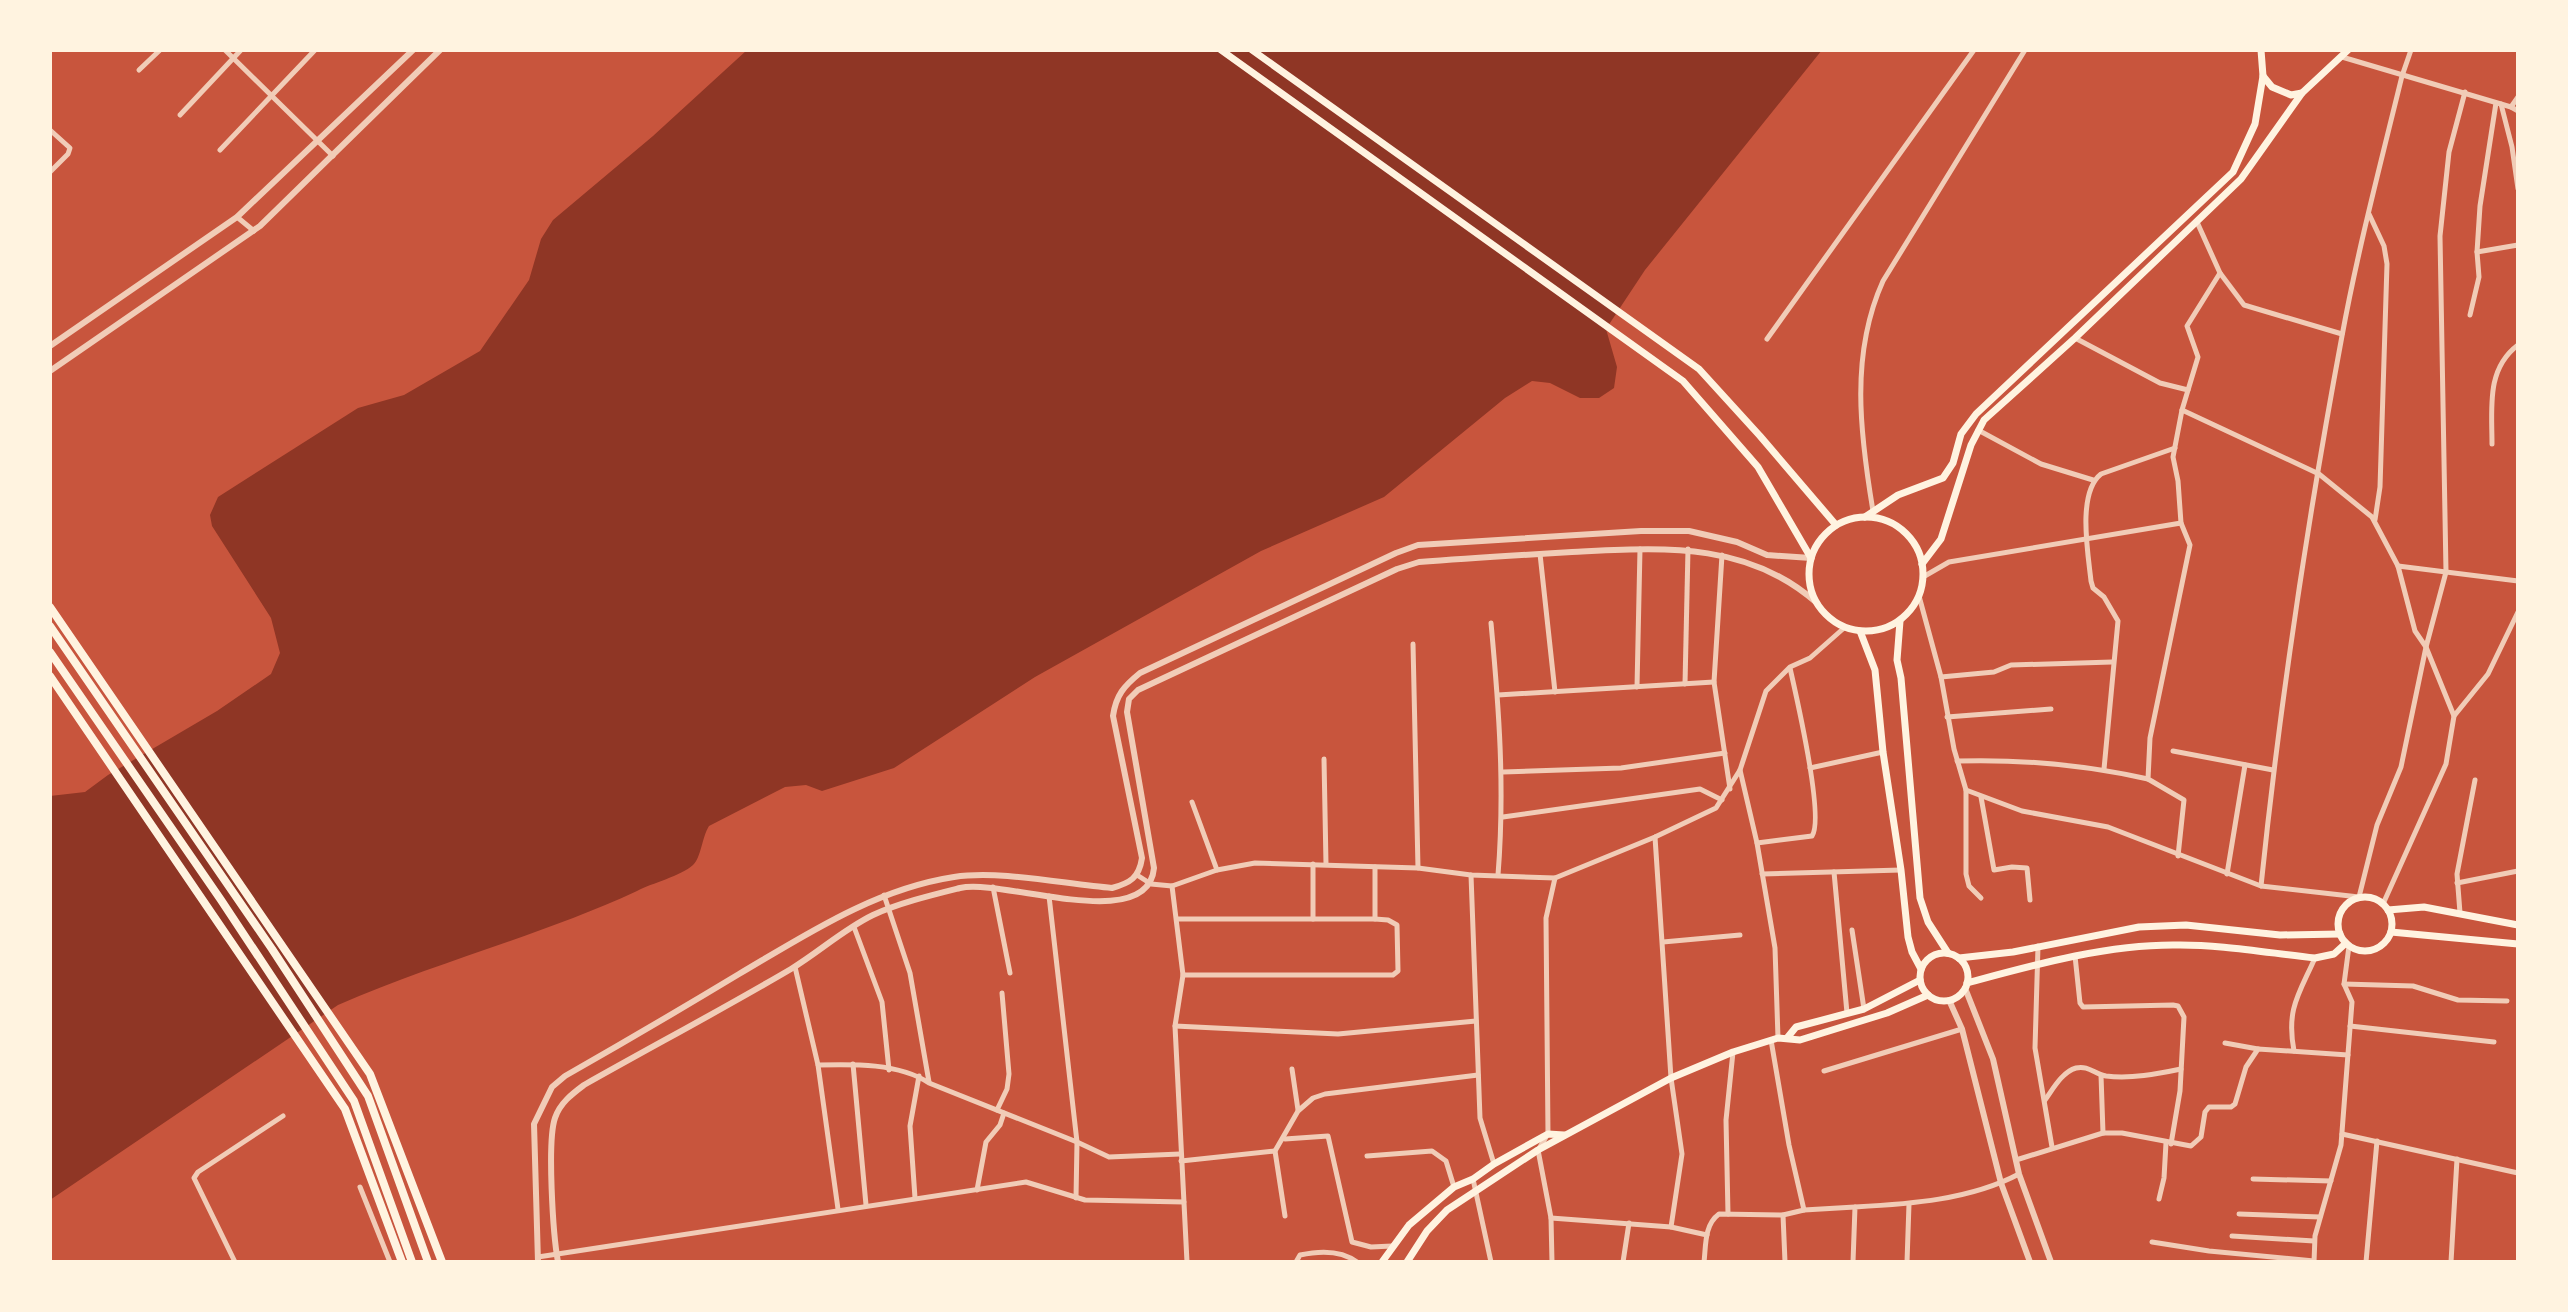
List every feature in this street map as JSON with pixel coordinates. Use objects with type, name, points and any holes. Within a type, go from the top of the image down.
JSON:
[{"type":"highway","points":[[50,607],[370,1074],[442,1262]]},
{"type":"highway","points":[[50,626],[272,949],[364,1090],[428,1262]]},
{"type":"highway","points":[[50,652],[354,1101],[412,1262]]},
{"type":"highway","points":[[50,676],[345,1109],[402,1262]]},
{"type":"main road","points":[[1221,50],[1683,381],[1758,467],[1811,558]]},
{"type":"main road","points":[[1252,50],[1699,369],[1836,525]]},
{"type":"main road","points":[[1865,517],[1896,526],[1908,536],[1917,549],[1923,577],[1919,596],[1900,621],[1887,627],[1860,631],[1844,628],[1826,616],[1817,603],[1809,582],[1811,558],[1817,545],[1836,525],[1865,517],[1898,495],[1943,478],[1953,463],[1961,434],[1976,414],[2233,172],[2255,124],[2263,76],[2261,50]]},
{"type":"main road","points":[[1922,564],[1941,539],[1971,445],[1984,420],[2075,338],[2241,179],[2302,93],[2348,50]]},
{"type":"main road","points":[[2263,76],[2281,93],[2302,93]]},
{"type":"main road","points":[[1860,631],[1875,670],[1883,752],[1910,945],[1921,969],[1920,980],[1928,995],[1934,999],[1949,1000],[1961,994],[1966,986],[1967,969],[1959,958],[1948,953],[1928,922],[1920,898],[1897,660],[1900,621]]},
{"type":"main road","points":[[2386,907],[2391,917],[2391,932],[2387,939],[2374,949],[2365,951],[2348,945],[2337,927],[2340,911],[2359,897],[2368,897],[2386,907],[2424,907],[2518,925]]},
{"type":"main road","points":[[1959,958],[2139,927],[2186,925],[2280,935],[2340,934]]},
{"type":"main road","points":[[2391,932],[2518,944]]},
{"type":"main road","points":[[1966,986],[2075,956],[2177,945],[2315,958],[2334,954],[2348,945]]},
{"type":"main road","points":[[1921,969],[1929,958],[1948,953]]},
{"type":"main road","points":[[1779,1039],[1796,1027],[1864,1009],[1920,980]]},
{"type":"main road","points":[[1407,1262],[1438,1217],[1475,1191],[1564,1135],[1671,1078],[1733,1052],[1779,1039],[1800,1040],[1887,1013],[1928,995]]},
{"type":"main road","points":[[1382,1262],[1409,1225],[1454,1187],[1548,1134],[1564,1135]]},
{"type":"street","points":[[139,70],[160,50]]},
{"type":"street","points":[[225,50],[333,156]]},
{"type":"street","points":[[180,115],[241,50]]},
{"type":"street","points":[[220,150],[315,50]]},
{"type":"street","points":[[50,346],[237,217],[413,50]]},
{"type":"street","points":[[50,371],[254,231],[440,50]]},
{"type":"street","points":[[1767,339],[1974,50]]},
{"type":"street","points":[[1873,511],[1863,450],[1859,378],[1872,306],[1883,281],[2025,50]]},
{"type":"street","points":[[2261,886],[2294,619],[2342,334],[2402,76],[2411,50]]},
{"type":"street","points":[[2342,57],[2465,92],[2518,111]]},
{"type":"street","points":[[1966,790],[2022,811],[2108,827],[2261,886],[2359,897],[2377,825],[2401,767],[2426,647],[2446,572],[2440,236],[2449,152],[2465,92]]},
{"type":"street","points":[[2511,107],[2518,97]]},
{"type":"street","points":[[2498,104],[2512,147],[2518,189]]},
{"type":"street","points":[[2470,315],[2479,277],[2480,206],[2498,104]]},
{"type":"street","points":[[50,130],[70,148],[50,172]]},
{"type":"street","points":[[2369,214],[2384,246],[2387,264],[2380,487],[2375,521]]},
{"type":"street","points":[[237,217],[254,231]]},
{"type":"street","points":[[2197,222],[2220,273],[2244,305],[2342,334]]},
{"type":"street","points":[[2477,252],[2518,245]]},
{"type":"street","points":[[2148,779],[2150,738],[2190,545],[2181,523],[2173,457],[2182,410],[2198,357],[2187,326],[2220,273]]},
{"type":"street","points":[[2075,338],[2160,383],[2188,390]]},
{"type":"street","points":[[2492,444],[2493,382],[2498,368],[2518,345]]},
{"type":"street","points":[[2182,410],[2319,474],[2375,521],[2398,566],[2415,631],[2426,647],[2454,716]]},
{"type":"street","points":[[1978,430],[2041,464],[2093,480]]},
{"type":"street","points":[[2104,769],[2112,662],[2119,632],[2118,621],[2104,597],[2093,588],[2087,539],[2087,502],[2093,480],[2101,474],[2175,448]]},
{"type":"street","points":[[1923,577],[1949,562],[2181,523]]},
{"type":"street","points":[[1184,1202],[1085,1200],[1026,1182],[838,1209],[538,1259],[534,1124],[552,1087],[565,1076],[815,929],[884,895],[918,883],[958,876],[997,875],[1112,888],[1130,883],[1137,875],[1142,858],[1113,716],[1115,700],[1125,685],[1140,673],[1382,559],[1431,543],[1641,531],[1697,532],[1737,542],[1767,555],[1811,558]]},
{"type":"street","points":[[1637,687],[1640,549]]},
{"type":"street","points":[[1685,684],[1688,549]]},
{"type":"street","points":[[557,1258],[552,1131],[559,1109],[584,1085],[795,967],[873,915],[890,909],[961,888],[993,886],[1049,896],[1109,901],[1142,893],[1151,884],[1154,868],[1127,712],[1133,694],[1408,565],[1540,554],[1688,549],[1722,555],[1787,579],[1817,603]]},
{"type":"street","points":[[1540,554],[1555,692]]},
{"type":"street","points":[[1722,555],[1714,682],[1730,789]]},
{"type":"street","points":[[2398,566],[2518,581]]},
{"type":"street","points":[[1919,596],[1966,790],[1966,874],[1969,886],[1981,898]]},
{"type":"street","points":[[2386,907],[2446,764],[2454,716],[2495,664],[2518,612]]},
{"type":"street","points":[[1491,623],[1503,772],[1498,875]]},
{"type":"street","points":[[1137,875],[1151,884],[1172,886],[1217,870],[1255,863],[1418,868],[1471,875],[1555,878],[1716,808],[1740,770],[1766,691],[1790,667],[1810,658],[1844,628]]},
{"type":"street","points":[[1413,644],[1418,868]]},
{"type":"street","points":[[1941,677],[1994,672],[2011,665],[2112,662]]},
{"type":"street","points":[[1757,843],[1812,836],[1816,831],[1810,768],[1790,667]]},
{"type":"street","points":[[1498,695],[1714,682]]},
{"type":"street","points":[[1947,717],[2051,709]]},
{"type":"street","points":[[2173,751],[2273,770]]},
{"type":"street","points":[[1810,768],[1883,752]]},
{"type":"street","points":[[1503,772],[1621,768],[1725,753]]},
{"type":"street","points":[[1324,759],[1326,864]]},
{"type":"street","points":[[1957,761],[2005,760],[2104,769],[2148,779],[2184,800],[2178,856]]},
{"type":"street","points":[[2227,874],[2245,765]]},
{"type":"street","points":[[1740,770],[1757,843],[1775,948],[1779,1039],[1789,1145],[1804,1210]]},
{"type":"street","points":[[2460,914],[2457,883],[2475,780]]},
{"type":"street","points":[[1503,817],[1700,789],[1722,800]]},
{"type":"street","points":[[1981,796],[1994,870],[2027,868],[2030,900]]},
{"type":"street","points":[[1192,802],[1217,870]]},
{"type":"street","points":[[1655,837],[1671,1078],[1682,1154],[1671,1227]]},
{"type":"street","points":[[1313,864],[1313,919]]},
{"type":"street","points":[[1375,867],[1375,919]]},
{"type":"street","points":[[1762,874],[1901,870]]},
{"type":"street","points":[[2457,883],[2518,871]]},
{"type":"street","points":[[1834,872],[1847,1014]]},
{"type":"street","points":[[1471,875],[1481,1127],[1494,1164]]},
{"type":"street","points":[[1551,1262],[1551,1218],[1538,1150],[1548,1134],[1546,918],[1555,878]]},
{"type":"street","points":[[993,886],[1010,973]]},
{"type":"street","points":[[1172,886],[1183,975],[1175,1026],[1187,1262]]},
{"type":"street","points":[[884,895],[910,973],[929,1083]]},
{"type":"street","points":[[1049,896],[1077,1142],[1076,1198]]},
{"type":"street","points":[[1178,919],[1375,919],[1388,920],[1397,925],[1396,975],[1183,975]]},
{"type":"street","points":[[854,927],[882,1002],[889,1070]]},
{"type":"street","points":[[1852,930],[1864,1009]]},
{"type":"street","points":[[1663,942],[1740,935]]},
{"type":"street","points":[[2152,1242],[2314,1262],[2314,1241],[2342,1134],[2352,1002],[2344,984],[2348,945]]},
{"type":"street","points":[[2038,946],[2034,1040],[2052,1147]]},
{"type":"street","points":[[2075,956],[2083,1007],[2178,1006],[2184,1017],[2179,1099],[2159,1199]]},
{"type":"street","points":[[2294,1051],[2290,1031],[2291,1010],[2315,958]]},
{"type":"street","points":[[795,967],[818,1065],[838,1209]]},
{"type":"street","points":[[2344,984],[2413,986],[2458,1000],[2507,1001]]},
{"type":"street","points":[[1966,986],[1993,1059],[2019,1174],[2051,1262]]},
{"type":"street","points":[[977,1190],[986,1142],[1000,1125],[1000,1111],[1009,1074],[1002,993]]},
{"type":"street","points":[[1949,1000],[1962,1029],[2001,1183],[2030,1262]]},
{"type":"street","points":[[1175,1026],[1338,1034],[1476,1021]]},
{"type":"street","points":[[2350,1026],[2494,1042]]},
{"type":"street","points":[[1824,1071],[1962,1029]]},
{"type":"street","points":[[2225,1043],[2258,1049],[2348,1055]]},
{"type":"street","points":[[2016,1160],[2103,1133],[2122,1133],[2191,1146],[2201,1137],[2205,1112],[2209,1107],[2231,1107],[2235,1104],[2246,1067],[2258,1049]]},
{"type":"street","points":[[1728,1214],[1726,1120],[1733,1052]]},
{"type":"street","points":[[818,1065],[853,1064],[919,1076],[929,1083],[1109,1157],[1181,1157],[1275,1151]]},
{"type":"street","points":[[853,1064],[866,1205]]},
{"type":"street","points":[[2044,1100],[2070,1071],[2085,1068],[2101,1075],[2152,1075],[2181,1069]]},
{"type":"street","points":[[1292,1069],[1298,1111]]},
{"type":"street","points":[[1285,1216],[1275,1151],[1298,1111],[1313,1098],[1478,1075]]},
{"type":"street","points":[[2101,1075],[2103,1133]]},
{"type":"street","points":[[915,1198],[910,1126],[919,1076]]},
{"type":"street","points":[[235,1262],[194,1178],[198,1172],[283,1116]]},
{"type":"street","points":[[2342,1134],[2518,1173]]},
{"type":"street","points":[[1284,1139],[1328,1136],[1352,1242],[1357,1245],[1392,1246]]},
{"type":"street","points":[[2366,1262],[2377,1141]]},
{"type":"street","points":[[1367,1156],[1432,1151],[1446,1161],[1454,1187]]},
{"type":"street","points":[[2451,1262],[2457,1159]]},
{"type":"street","points":[[1704,1262],[1707,1235],[1713,1218],[1728,1214],[1783,1215],[1804,1210],[1909,1204],[2001,1183],[2019,1174]]},
{"type":"street","points":[[1473,1179],[1491,1262]]},
{"type":"street","points":[[2253,1179],[2331,1181]]},
{"type":"street","points":[[360,1187],[390,1262]]},
{"type":"street","points":[[1907,1262],[1909,1204]]},
{"type":"street","points":[[1853,1262],[1855,1207]]},
{"type":"street","points":[[2239,1214],[2320,1217]]},
{"type":"street","points":[[1783,1215],[1785,1262]]},
{"type":"street","points":[[1551,1218],[1671,1227],[1707,1235]]},
{"type":"street","points":[[1623,1262],[1629,1223]]},
{"type":"street","points":[[2232,1236],[2314,1241]]},
{"type":"street","points":[[1349,1256],[1357,1245]]},
{"type":"street","points":[[1296,1262],[1300,1255],[1313,1253],[1349,1256],[1357,1262]]},
{"type":"shaded area","points":[[747,50],[1822,50],[1645,270],[1606,329],[1617,367],[1614,388],[1599,398],[1580,398],[1550,383],[1532,381],[1505,398],[1384,497],[1261,551],[1035,677],[894,768],[822,791],[806,785],[785,787],[709,826],[696,862],[681,873],[563,922],[412,975],[338,1005],[50,1200],[50,796],[85,792],[108,775],[217,711],[271,674],[280,653],[271,618],[212,526],[210,515],[218,497],[358,408],[404,395],[480,351],[529,280],[541,239],[553,220],[653,136]]}]
